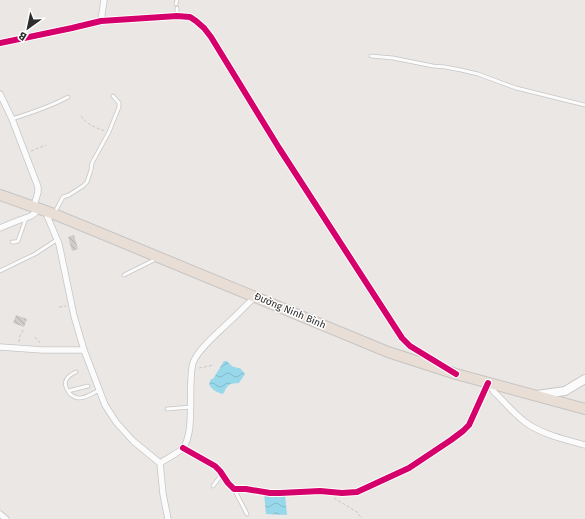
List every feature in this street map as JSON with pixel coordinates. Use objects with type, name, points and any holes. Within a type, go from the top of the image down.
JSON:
[{"type":"highway","name":"Đường Ninh Bình","points":[[0,195],[42,210],[159,257],[388,352],[489,384],[585,409]]},
{"type":"main road","points":[[534,395],[565,391],[585,379]]},
{"type":"street","points":[[101,21],[104,0]]},
{"type":"street","points":[[0,43],[101,21],[177,16],[190,17],[196,21],[211,37],[279,148],[402,338],[410,346],[456,374]]},
{"type":"street","points":[[0,94],[12,119],[38,187],[42,210],[58,239],[74,316],[84,350],[105,405],[120,427],[136,444],[160,463],[163,494],[168,519]]},
{"type":"street","points":[[0,228],[42,210]]},
{"type":"street","points":[[160,463],[183,448],[187,441],[190,425],[192,369],[193,363],[198,354],[210,340],[255,296]]},
{"type":"street","points":[[0,347],[43,350],[84,350]]},
{"type":"street","points":[[183,448],[215,466],[234,489],[246,489],[270,493],[320,491],[342,493],[357,492],[409,468],[463,431],[469,425],[489,384],[494,392],[530,426],[585,445]]},
{"type":"street","points":[[0,514],[6,519]]},
{"type":"lane","points":[[177,4],[177,16]]},
{"type":"lane","points":[[371,56],[393,58],[466,71],[516,88],[585,105]]},
{"type":"lane","points":[[42,210],[84,186],[87,182],[92,163],[109,132],[120,103],[113,96]]},
{"type":"lane","points":[[12,119],[40,110],[68,97]]},
{"type":"lane","points":[[12,242],[18,241],[26,218]]},
{"type":"lane","points":[[0,271],[35,254],[58,239]]},
{"type":"lane","points":[[124,276],[159,257]]},
{"type":"lane","points":[[76,372],[70,375],[65,381],[65,385],[70,394],[79,398],[100,390]]},
{"type":"lane","points":[[68,391],[88,386]]},
{"type":"lane","points":[[167,409],[191,407]]},
{"type":"lane","points":[[213,486],[222,474]]},
{"type":"lane","points":[[234,489],[247,514]]},
{"type":"path","points":[[81,116],[84,121],[109,132]]},
{"type":"path","points":[[25,154],[46,145]]},
{"type":"path","points":[[59,307],[72,306]]},
{"type":"path","points":[[19,348],[20,336],[23,330]]},
{"type":"path","points":[[34,337],[43,346],[43,350]]},
{"type":"path","points":[[192,369],[214,365]]},
{"type":"path","points":[[332,497],[357,512],[362,519]]},
{"type":"water","points":[[224,361],[227,361],[234,367],[240,368],[245,374],[239,383],[229,385],[223,394],[211,388],[209,384]]},
{"type":"water","points":[[264,494],[285,494],[287,515],[266,514]]},
{"type":"building","points":[[74,235],[78,249],[72,251],[68,237]]},
{"type":"building","points":[[16,315],[27,319],[24,327],[13,323]]},
{"type":"cycle path","points":[[0,43],[101,21],[177,16],[190,17],[196,21],[211,37],[279,148],[402,338],[410,346],[456,374]]},
{"type":"cycle path","points":[[183,448],[215,466],[234,489],[246,489],[270,493],[320,491],[342,493],[357,492],[409,468],[463,431],[469,425],[488,383]]}]
